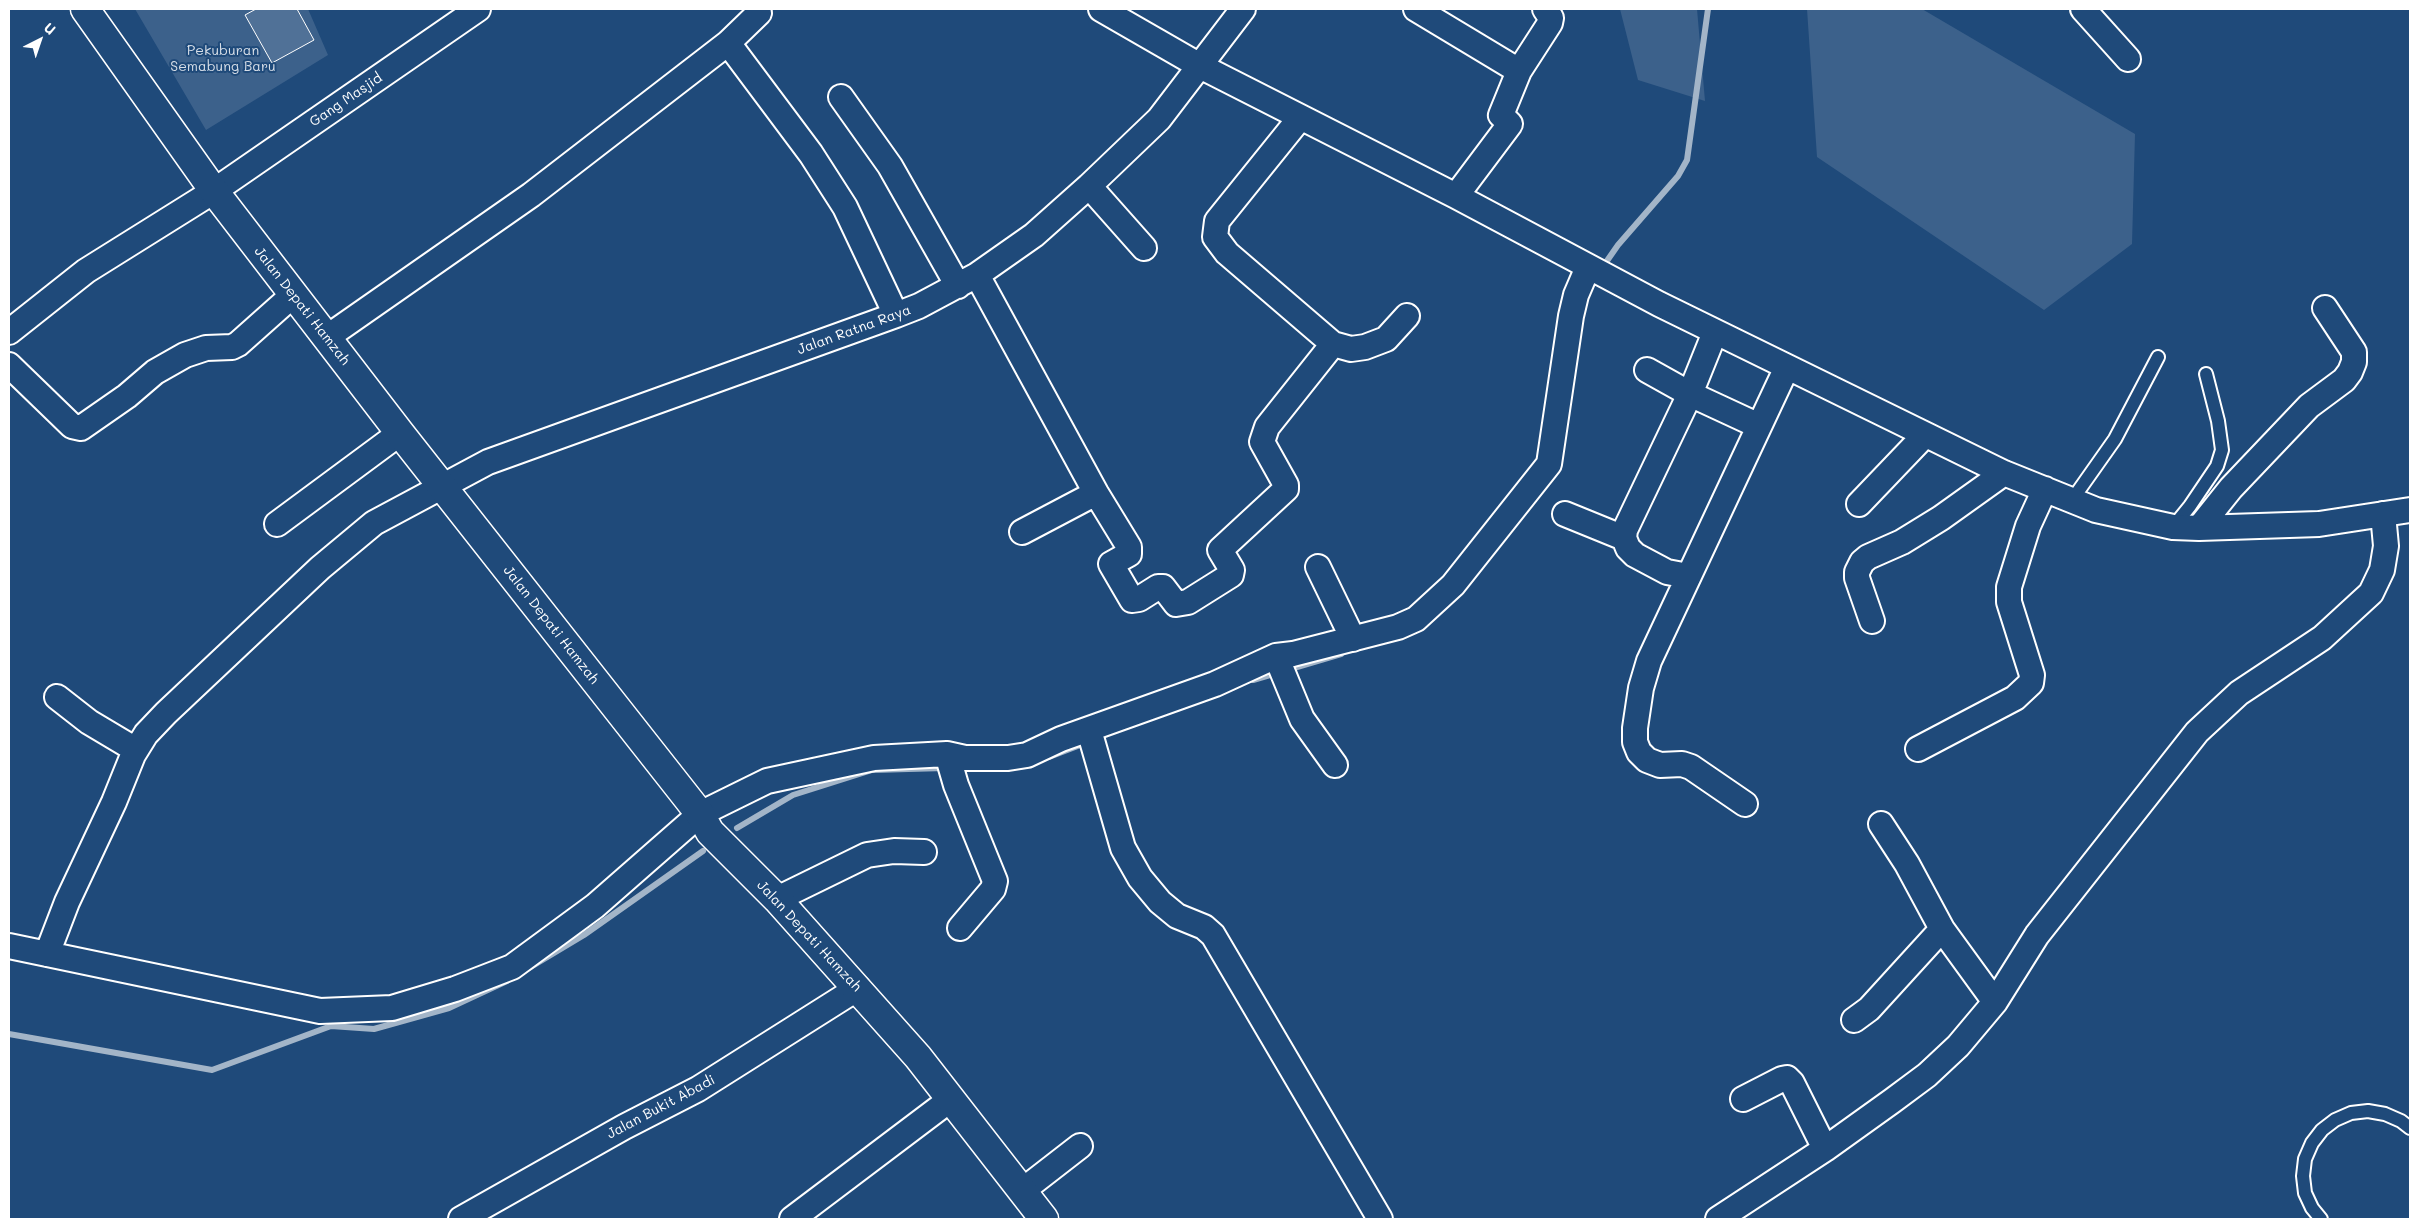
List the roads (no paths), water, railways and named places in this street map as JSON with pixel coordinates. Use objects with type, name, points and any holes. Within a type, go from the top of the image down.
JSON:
[{"type":"main road","name":"Jalan Depati Hamzah","points":[[85,9],[214,191],[293,296],[700,814],[710,832],[777,899],[918,1057],[1044,1219]]},
{"type":"street","name":"Gang Masjid","points":[[9,332],[86,271],[214,191],[478,9]]},
{"type":"street","points":[[326,338],[531,195],[728,43],[759,13],[756,9]]},
{"type":"street","points":[[1101,9],[1200,66],[1456,196],[1601,274],[1716,332],[2004,473],[2096,510],[2173,527],[2199,528],[2319,524],[2410,510]]},
{"type":"street","name":"Jalan Ratna Raya","points":[[47,954],[67,902],[136,750],[146,734],[320,568],[374,523],[497,459],[896,315],[919,306],[967,280],[1034,235],[1089,186],[1159,118],[1243,9]]},
{"type":"street","points":[[1416,9],[1519,70]]},
{"type":"street","points":[[1456,196],[1510,124],[1501,115],[1519,70],[1550,23],[1550,18],[1545,9]]},
{"type":"street","points":[[2083,9],[2128,59]]},
{"type":"street","points":[[728,43],[811,154],[845,207],[896,315]]},
{"type":"street","points":[[841,96],[967,280],[1130,547],[1129,554],[1111,564],[1132,600],[1139,599],[1158,587],[1163,586],[1176,604],[1188,602],[1231,575],[1232,570],[1220,550],[1286,489],[1286,485],[1262,442],[1267,427],[1332,344]]},
{"type":"street","points":[[1300,118],[1217,221],[1215,237],[1227,253],[1332,344],[1351,349],[1365,347],[1386,339],[1407,316]]},
{"type":"street","points":[[1089,186],[1144,248]]},
{"type":"street","points":[[9,946],[320,1011],[392,1008],[455,989],[512,967],[594,906],[700,814],[767,781],[874,758],[951,768],[965,758],[1008,758],[1027,755],[1061,739],[1090,734],[1215,684],[1278,662],[1398,627],[1416,619],[1452,585],[1549,464],[1571,316],[1576,295],[1601,274]]},
{"type":"street","points":[[9,365],[72,426],[82,428],[127,396],[155,372],[185,355],[206,348],[232,347],[238,344],[293,296]]},
{"type":"street","points":[[2199,528],[2231,488],[2309,406],[2344,380],[2350,372],[2354,362],[2354,352],[2325,308]]},
{"type":"street","points":[[1688,576],[1667,572],[1650,564],[1628,548],[1624,538],[1625,530],[1690,394],[1716,332]]},
{"type":"street","points":[[1745,804],[1691,767],[1682,764],[1660,765],[1647,760],[1639,752],[1635,742],[1644,675],[1688,576],[1787,367]]},
{"type":"street","points":[[1647,370],[1690,394],[1759,426]]},
{"type":"street","points":[[278,524],[400,433]]},
{"type":"street","points":[[1859,504],[1925,435]]},
{"type":"street","points":[[1872,621],[1857,578],[1857,572],[1862,562],[1868,557],[1902,542],[1941,518],[2004,473]]},
{"type":"street","points":[[1918,749],[2015,698],[2031,684],[2032,675],[2009,602],[2009,587],[2026,533],[2045,489]]},
{"type":"street","points":[[1022,532],[1096,493]]},
{"type":"street","points":[[1565,514],[1624,538]]},
{"type":"street","points":[[1718,1219],[1825,1149],[1935,1068],[1958,1046],[1994,1002],[2036,934],[2197,732],[2239,693],[2322,638],[2370,593],[2382,570],[2386,546],[2383,514]]},
{"type":"street","points":[[1318,567],[1353,639]]},
{"type":"street","points":[[1278,662],[1289,692],[1302,719],[1335,765]]},
{"type":"street","points":[[57,697],[89,722],[136,750]]},
{"type":"street","points":[[1090,734],[1124,848],[1140,878],[1160,902],[1177,916],[1204,927],[1213,935],[1380,1219]]},
{"type":"street","points":[[951,768],[995,880],[993,889],[960,928]]},
{"type":"street","points":[[1881,824],[1895,842],[1942,929],[1994,1002]]},
{"type":"street","points":[[777,899],[866,855],[894,852],[924,852]]},
{"type":"street","points":[[1854,1020],[1869,1009],[1942,929]]},
{"type":"street","name":"Jalan Bukit Abadi","points":[[472,1216],[624,1127],[698,1089],[770,1046],[858,988]]},
{"type":"street","points":[[1744,1099],[1782,1079],[1788,1078],[1825,1149]]},
{"type":"street","points":[[792,1219],[951,1099]]},
{"type":"street","points":[[1022,1191],[1080,1146]]},
{"type":"lane","points":[[2072,500],[2115,439],[2158,356]]},
{"type":"lane","points":[[2173,527],[2190,506],[2217,466],[2222,450],[2218,421],[2206,374]]},
{"type":"lane","points":[[2321,1219],[2312,1208],[2306,1193],[2303,1176],[2309,1151],[2322,1130],[2336,1120],[2351,1114],[2368,1111],[2385,1114],[2410,1128]]},
{"type":"waterway","points":[[1602,268],[1618,245],[1678,176],[1687,160],[1708,9]]},
{"type":"waterway","points":[[1247,680],[1253,680],[1341,654]]},
{"type":"waterway","points":[[1049,757],[1088,742]]},
{"type":"waterway","points":[[737,828],[793,795],[872,770],[945,768]]},
{"type":"waterway","points":[[529,968],[584,935],[703,851]]},
{"type":"waterway","points":[[9,1034],[212,1070],[331,1026],[374,1029],[449,1008],[507,981]]},
{"type":"park label","name":"Pekuburan Semabung Baru","points":[[223,59]]}]
